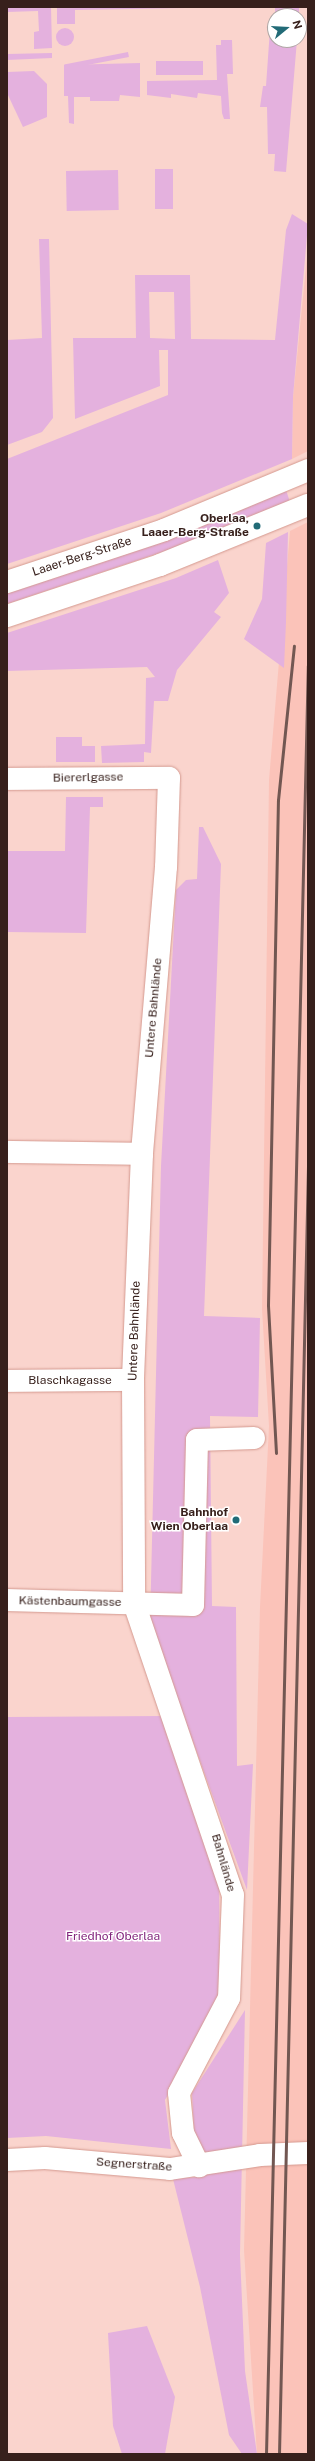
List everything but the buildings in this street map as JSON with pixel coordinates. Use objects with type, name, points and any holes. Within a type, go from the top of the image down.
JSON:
[{"type":"street","name":"Laaer-Berg-Straße","points":[[7,582],[164,530],[299,474]]},
{"type":"street","points":[[7,616],[160,565],[288,514],[308,504]]},
{"type":"street","name":"Biererlgasse","points":[[7,779],[169,778]]},
{"type":"street","name":"Untere Bahnlände","points":[[134,1603],[133,1380],[142,1154],[166,867],[169,778]]},
{"type":"street","points":[[7,1152],[142,1154]]},
{"type":"street","name":"Blaschkagasse","points":[[7,1381],[133,1380]]},
{"type":"street","points":[[134,1603],[193,1605],[197,1440],[254,1438]]},
{"type":"street","name":"Kästenbaumgasse","points":[[7,1600],[134,1603]]},
{"type":"street","name":"Bahnlände","points":[[134,1603],[233,1895],[230,1998],[179,2093],[183,2133],[199,2166]]},
{"type":"street","name":"Segnerstraße","points":[[7,2160],[45,2158],[170,2169],[260,2156],[308,2153]]},
{"type":"shaded area","points":[[308,247],[308,451],[292,459],[293,397]]},
{"type":"shaded area","points":[[308,522],[308,2454],[257,2454],[244,2250],[260,1607],[269,1426],[262,1309],[269,780],[290,531]]},
{"type":"green space","points":[[7,7],[51,7],[52,48],[34,49],[34,32],[39,31],[38,11],[7,12]]},
{"type":"green space","points":[[57,7],[186,8],[75,10],[75,24],[57,24]]},
{"type":"green space","points":[[275,7],[299,7],[299,8]]},
{"type":"green space","points":[[65,28],[71,31],[74,37],[71,43],[65,46],[59,43],[56,37],[59,31]]},
{"type":"green space","points":[[221,40],[232,40],[233,74],[227,74],[230,119],[224,119],[222,113],[221,96],[198,93],[197,98],[171,94],[171,98],[147,95],[147,81],[217,80],[216,45],[221,45]]},
{"type":"green space","points":[[269,48],[296,48],[286,172],[274,171],[275,154],[268,154],[267,107],[260,107],[263,86],[266,86]]},
{"type":"green space","points":[[128,52],[129,57],[65,69],[64,64]]},
{"type":"green space","points":[[52,53],[52,58],[7,60],[7,54]]},
{"type":"green space","points":[[156,61],[203,61],[203,75],[156,75]]},
{"type":"green space","points":[[140,63],[140,97],[120,95],[119,101],[90,101],[90,97],[74,97],[74,124],[69,123],[68,96],[64,96],[64,65]]},
{"type":"green space","points":[[34,71],[47,84],[47,117],[23,127],[7,93],[7,72]]},
{"type":"green space","points":[[155,169],[173,169],[173,209],[155,209]]},
{"type":"green space","points":[[118,170],[119,210],[67,211],[66,171]]},
{"type":"green space","points":[[292,214],[308,224],[293,397],[292,459],[161,513],[7,564],[7,459],[168,395],[168,350],[159,350],[160,386],[75,419],[73,338],[136,338],[135,275],[190,275],[191,339],[275,340],[286,230]],"holes":[[[149,292],[174,292],[175,339],[150,338]]]},
{"type":"green space","points":[[39,239],[49,239],[53,418],[42,432],[7,445],[7,340],[42,338]]},
{"type":"green space","points":[[286,490],[290,502],[174,548],[7,604],[7,593],[170,538]]},
{"type":"green space","points":[[288,532],[284,668],[244,639],[262,599],[266,543]]},
{"type":"green space","points":[[218,560],[229,593],[214,612],[221,617],[177,670],[168,701],[154,701],[151,753],[144,752],[144,762],[102,763],[101,746],[145,744],[146,678],[155,677],[147,667],[7,671],[7,633],[176,578]]},
{"type":"green space","points":[[56,737],[82,737],[82,746],[95,746],[95,762],[56,762]]},
{"type":"green space","points":[[66,797],[103,797],[103,807],[90,807],[86,933],[7,932],[7,851],[65,851]]},
{"type":"green space","points":[[199,827],[203,827],[221,864],[204,1316],[260,1318],[258,1417],[210,1416],[212,1606],[236,1607],[237,1766],[253,1764],[247,1890],[150,1624],[161,1166],[176,890],[186,880],[197,879]]},
{"type":"green space","name":"Friedhof Oberlaa","points":[[163,1716],[219,1870],[220,2003],[165,2100],[171,2149],[46,2136],[7,2138],[7,1717]]},
{"type":"green space","points":[[245,2010],[240,2254],[245,2371],[257,2454],[242,2454],[229,2435],[200,2287],[173,2179],[196,2177],[192,2093]]},
{"type":"green space","points":[[147,2326],[175,2397],[165,2454],[122,2454],[113,2426],[108,2333]]},
{"type":"railway","points":[[276,1453],[268,1305],[278,800],[294,646]]},
{"type":"railway","points":[[266,2454],[308,665]]},
{"type":"railway","points":[[279,2454],[308,1164]]},
{"type":"place","name":"Oberlaa, Laaer-Berg-Straße","points":[[257,526]]},
{"type":"place","name":"Bahnhof Wien Oberlaa","points":[[236,1520]]}]
